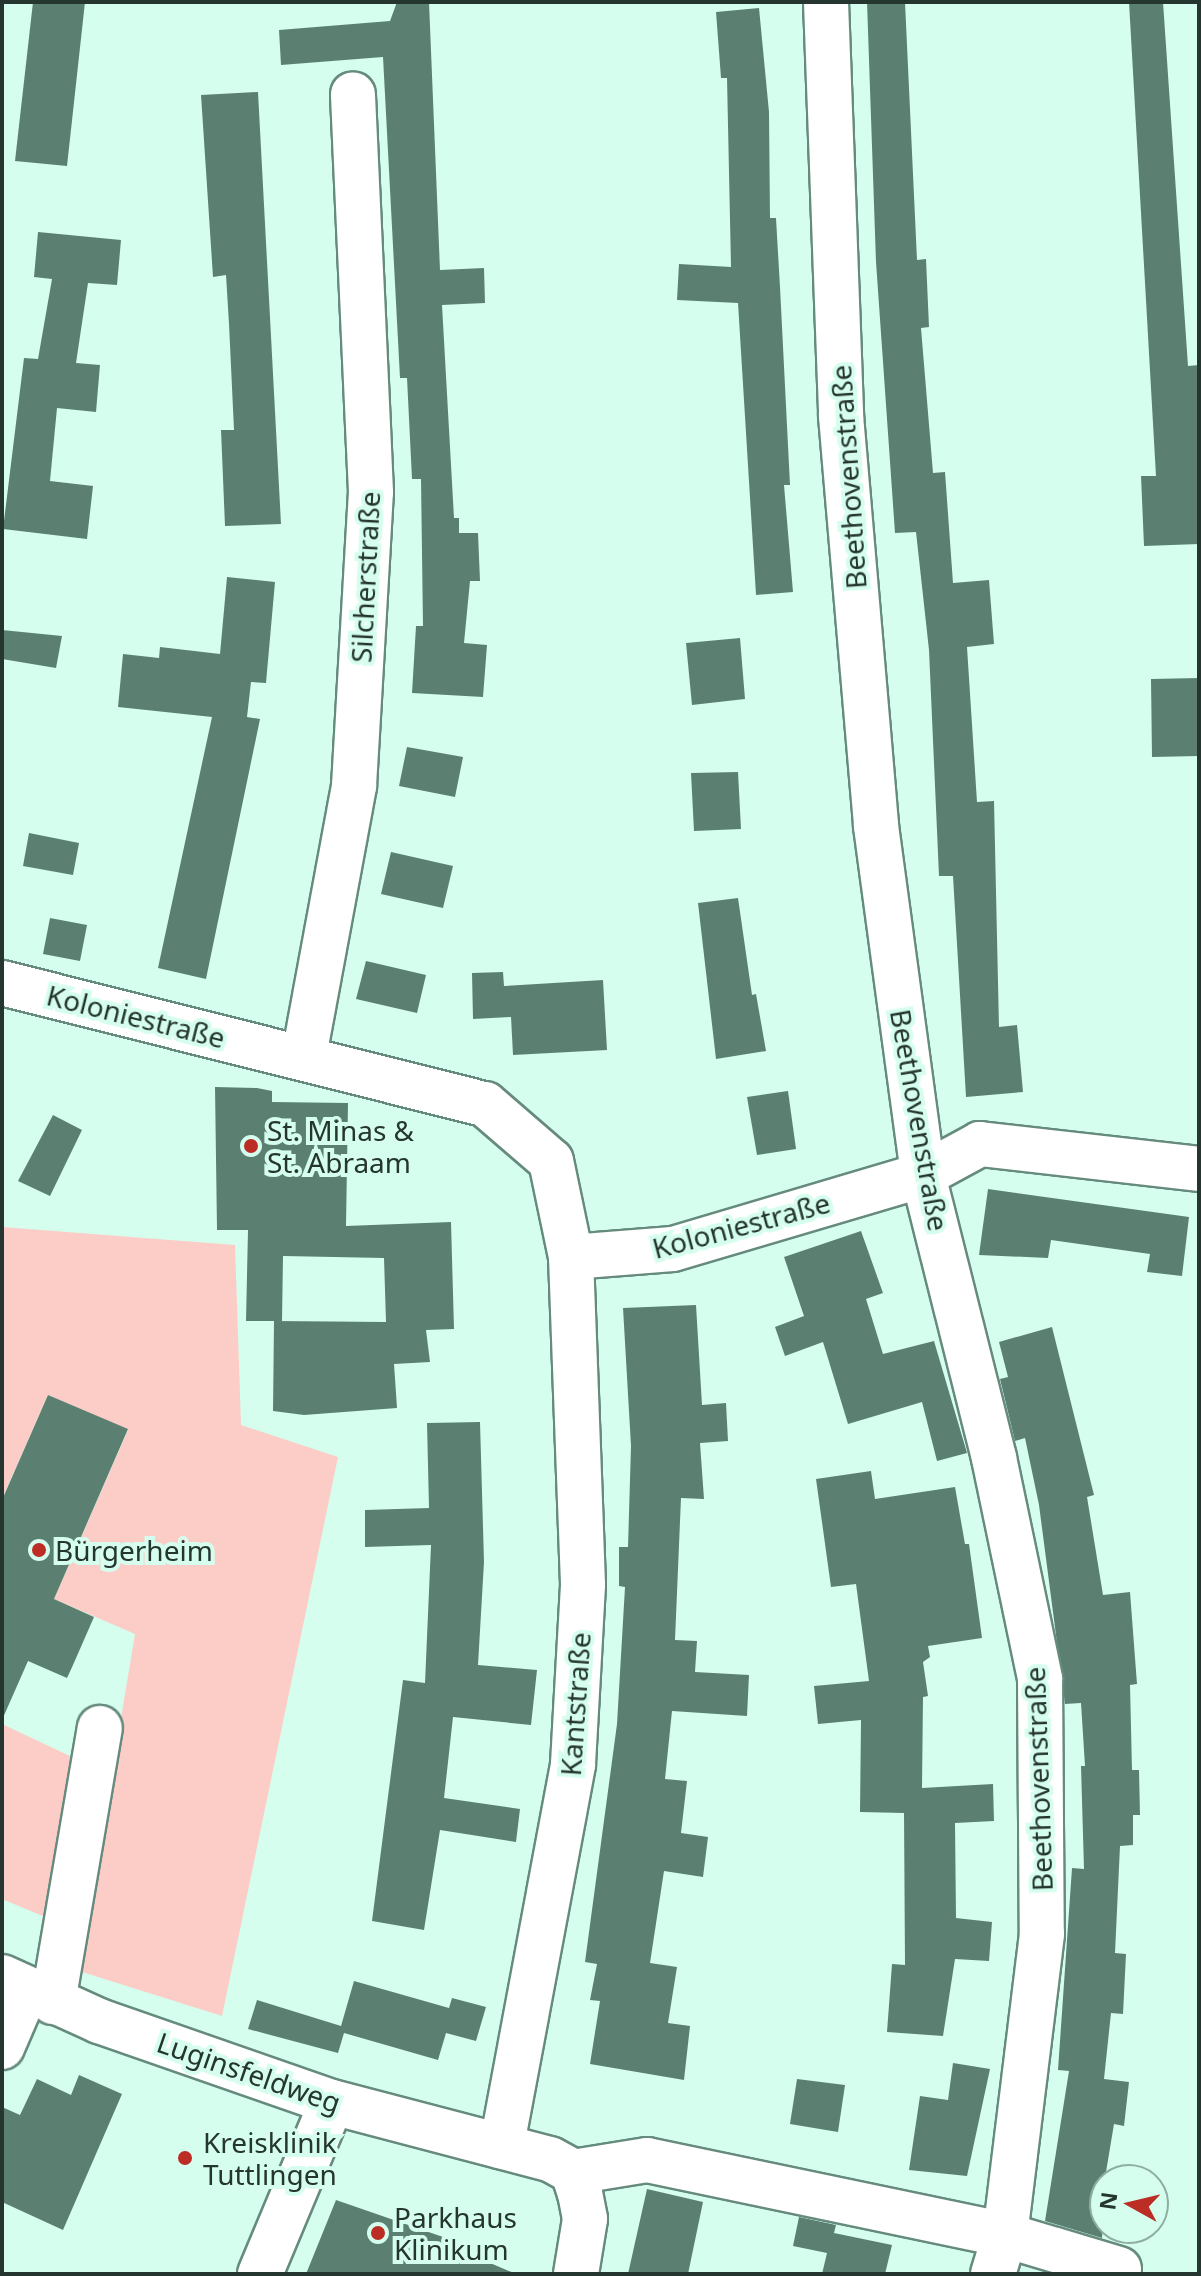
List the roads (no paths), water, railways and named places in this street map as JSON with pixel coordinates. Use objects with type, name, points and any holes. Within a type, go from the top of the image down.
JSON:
[{"type":"street","name":"Beethovenstraße","points":[[826,2],[842,431],[876,826],[923,1175],[994,1458],[1040,1679],[1042,1934],[999,2254]]},
{"type":"street","name":"Silcherstraße","points":[[304,1056],[354,786],[371,492],[353,94]]},
{"type":"street","name":"Koloniestraße","points":[[2,983],[304,1056],[485,1104],[551,1161],[571,1257],[673,1249],[923,1175],[980,1144],[1199,1169]]},
{"type":"street","name":"Kantstraße","points":[[502,2146],[573,1765],[583,1585],[571,1257]]},
{"type":"street","points":[[2,2047],[27,1990],[100,1728]]},
{"type":"street","name":"Luginsfeldweg","points":[[27,1990],[332,2102],[550,2159],[573,2172]]},
{"type":"street","points":[[260,2274],[332,2102]]},
{"type":"street","points":[[576,2274],[585,2219],[573,2172],[647,2160],[999,2254],[1119,2269]]},
{"type":"place","name":"St. Minas & St. Abraam","points":[[251,1146]]},
{"type":"place","name":"Bürgerheim","points":[[39,1550]]},
{"type":"place","name":"Kreisklinik Tuttlingen","points":[[185,2158]]},
{"type":"place","name":"Parkhaus Klinikum","points":[[378,2233]]}]
